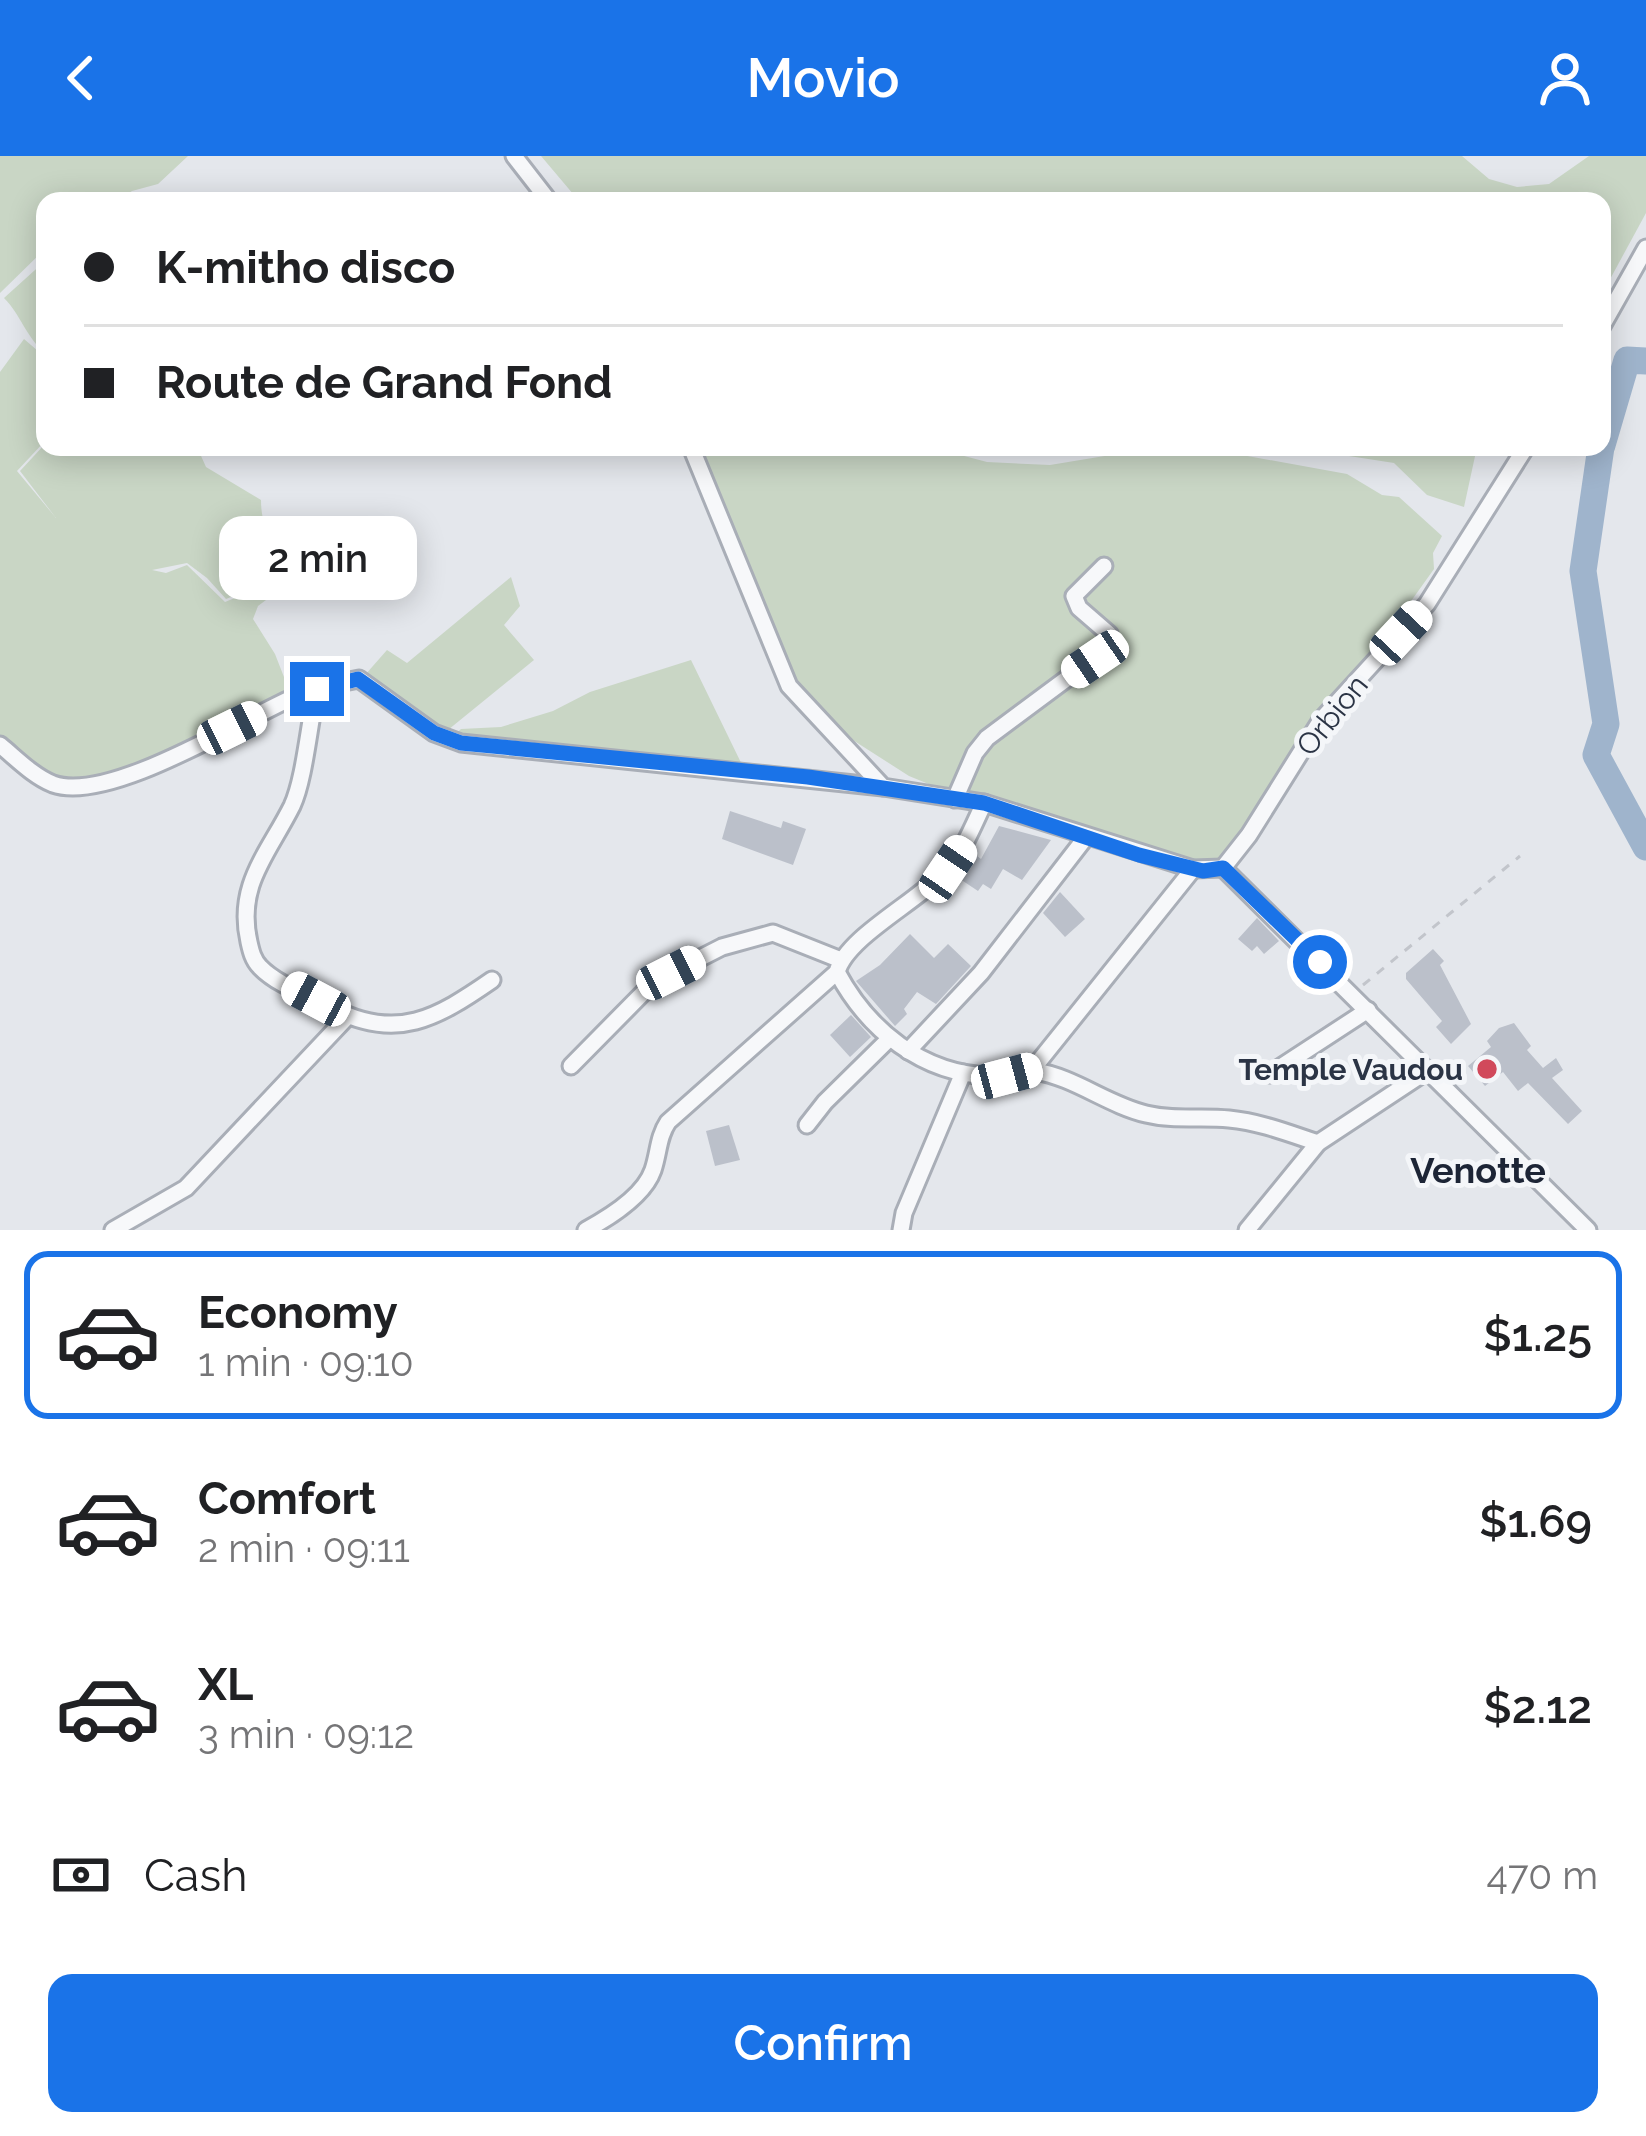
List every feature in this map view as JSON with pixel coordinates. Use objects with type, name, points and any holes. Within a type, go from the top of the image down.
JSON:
[{"type":"street","points":[[514,156],[542,192]]},
{"type":"street","points":[[1611,310],[1646,248]]},
{"type":"street","points":[[696,456],[789,686],[883,788]]},
{"type":"street","name":"Orbion","points":[[1223,868],[1322,720],[1427,604],[1520,456]]},
{"type":"street","points":[[955,799],[975,753],[987,738],[1104,651],[1109,634],[1079,608],[1074,596],[1104,566]]},
{"type":"street","points":[[0,745],[53,784],[78,788],[122,777],[317,689],[358,679],[434,733],[461,743],[984,803],[1192,869],[1223,868],[1588,1230]]},
{"type":"street","points":[[317,689],[298,790],[255,866],[245,901],[253,957],[261,970],[348,1016],[377,1025],[406,1025],[449,1010],[492,980]]},
{"type":"street","points":[[586,1230],[610,1216],[651,1177],[660,1134],[668,1122],[948,869],[984,803]]},
{"type":"street","points":[[908,1051],[981,973],[1086,837]]},
{"type":"street","points":[[1032,1070],[1192,869]]},
{"type":"street","points":[[571,1066],[643,993],[671,973],[722,947],[773,933],[839,966],[873,1024],[889,1039],[963,1073],[1007,1076],[1032,1070],[1151,1116],[1226,1118],[1267,1125],[1318,1143]]},
{"type":"street","points":[[1270,1074],[1368,1010]]},
{"type":"street","points":[[113,1230],[186,1188],[348,1016]]},
{"type":"street","points":[[807,1125],[889,1039]]},
{"type":"street","points":[[1247,1230],[1318,1143],[1427,1071]]},
{"type":"street","points":[[901,1230],[963,1073]]},
{"type":"path","points":[[1353,994],[1520,856]]},
{"type":"green space","points":[[0,156],[188,156],[158,184],[130,192],[36,192],[36,258],[0,293]]},
{"type":"green space","points":[[541,156],[1462,156],[1489,179],[1517,187],[1549,184],[1589,156],[1646,156],[1646,213],[1611,277],[1611,192],[571,192]]},
{"type":"green space","points":[[36,269],[36,343],[15,312],[4,298]]},
{"type":"green space","points":[[24,339],[36,349],[36,451],[17,471],[56,518],[20,471],[36,454],[201,456],[206,467],[261,500],[270,536],[301,556],[298,570],[226,599],[187,563],[152,570],[166,573],[187,565],[225,602],[278,580],[274,594],[258,606],[253,619],[275,654],[291,695],[112,786],[77,796],[36,781],[0,754],[0,372]]},
{"type":"green space","points":[[704,456],[964,456],[1050,465],[1104,456],[1248,456],[1347,474],[1382,495],[1399,497],[1442,536],[1433,553],[1434,569],[1238,856],[1199,867],[980,805],[909,776],[820,719],[785,667]]},
{"type":"green space","points":[[1349,456],[1475,456],[1464,507],[1427,495],[1394,463]]},
{"type":"green space","points":[[511,577],[520,606],[504,625],[534,660],[443,734],[416,717],[397,694],[365,675],[387,650],[407,663]]},
{"type":"green space","points":[[691,660],[747,775],[450,739],[461,729],[501,727]]},
{"type":"building","points":[[730,811],[781,828],[783,821],[806,829],[793,865],[722,839]]},
{"type":"building","points":[[999,826],[1051,840],[1022,880],[1003,869],[991,889],[983,884],[978,891],[960,879],[962,870],[973,853],[981,859]]},
{"type":"building","points":[[1060,892],[1085,919],[1065,937],[1043,913]]},
{"type":"building","points":[[1257,918],[1279,941],[1264,954],[1238,939]]},
{"type":"building","points":[[910,934],[934,958],[948,944],[971,966],[936,1004],[917,992],[895,1026],[856,981],[880,965]]},
{"type":"building","points":[[1433,949],[1444,961],[1440,965],[1471,1024],[1451,1044],[1436,1027],[1442,1021],[1406,979],[1406,973]]},
{"type":"building","points":[[851,1015],[871,1037],[850,1057],[830,1035]]},
{"type":"building","points":[[1514,1023],[1531,1046],[1527,1050],[1543,1068],[1556,1058],[1563,1070],[1552,1078],[1582,1111],[1568,1124],[1528,1083],[1518,1091],[1503,1072],[1485,1086],[1468,1066],[1491,1047],[1487,1041],[1499,1028]]},
{"type":"building","points":[[729,1125],[740,1160],[715,1166],[706,1131]]},
{"type":"waterway","points":[[1611,414],[1627,360],[1646,361]]},
{"type":"waterway","points":[[1600,456],[1583,571],[1606,724],[1596,755],[1646,847]]},
{"type":"place","name":"Temple Vaudou","points":[[1487,1069]]},
{"type":"district","name":"Venotte","points":[[1478,1170]]},
{"type":"route","points":[[317,689],[358,679],[434,733],[461,743],[808,777],[984,803],[1139,855],[1203,871],[1223,868],[1320,962]]}]
